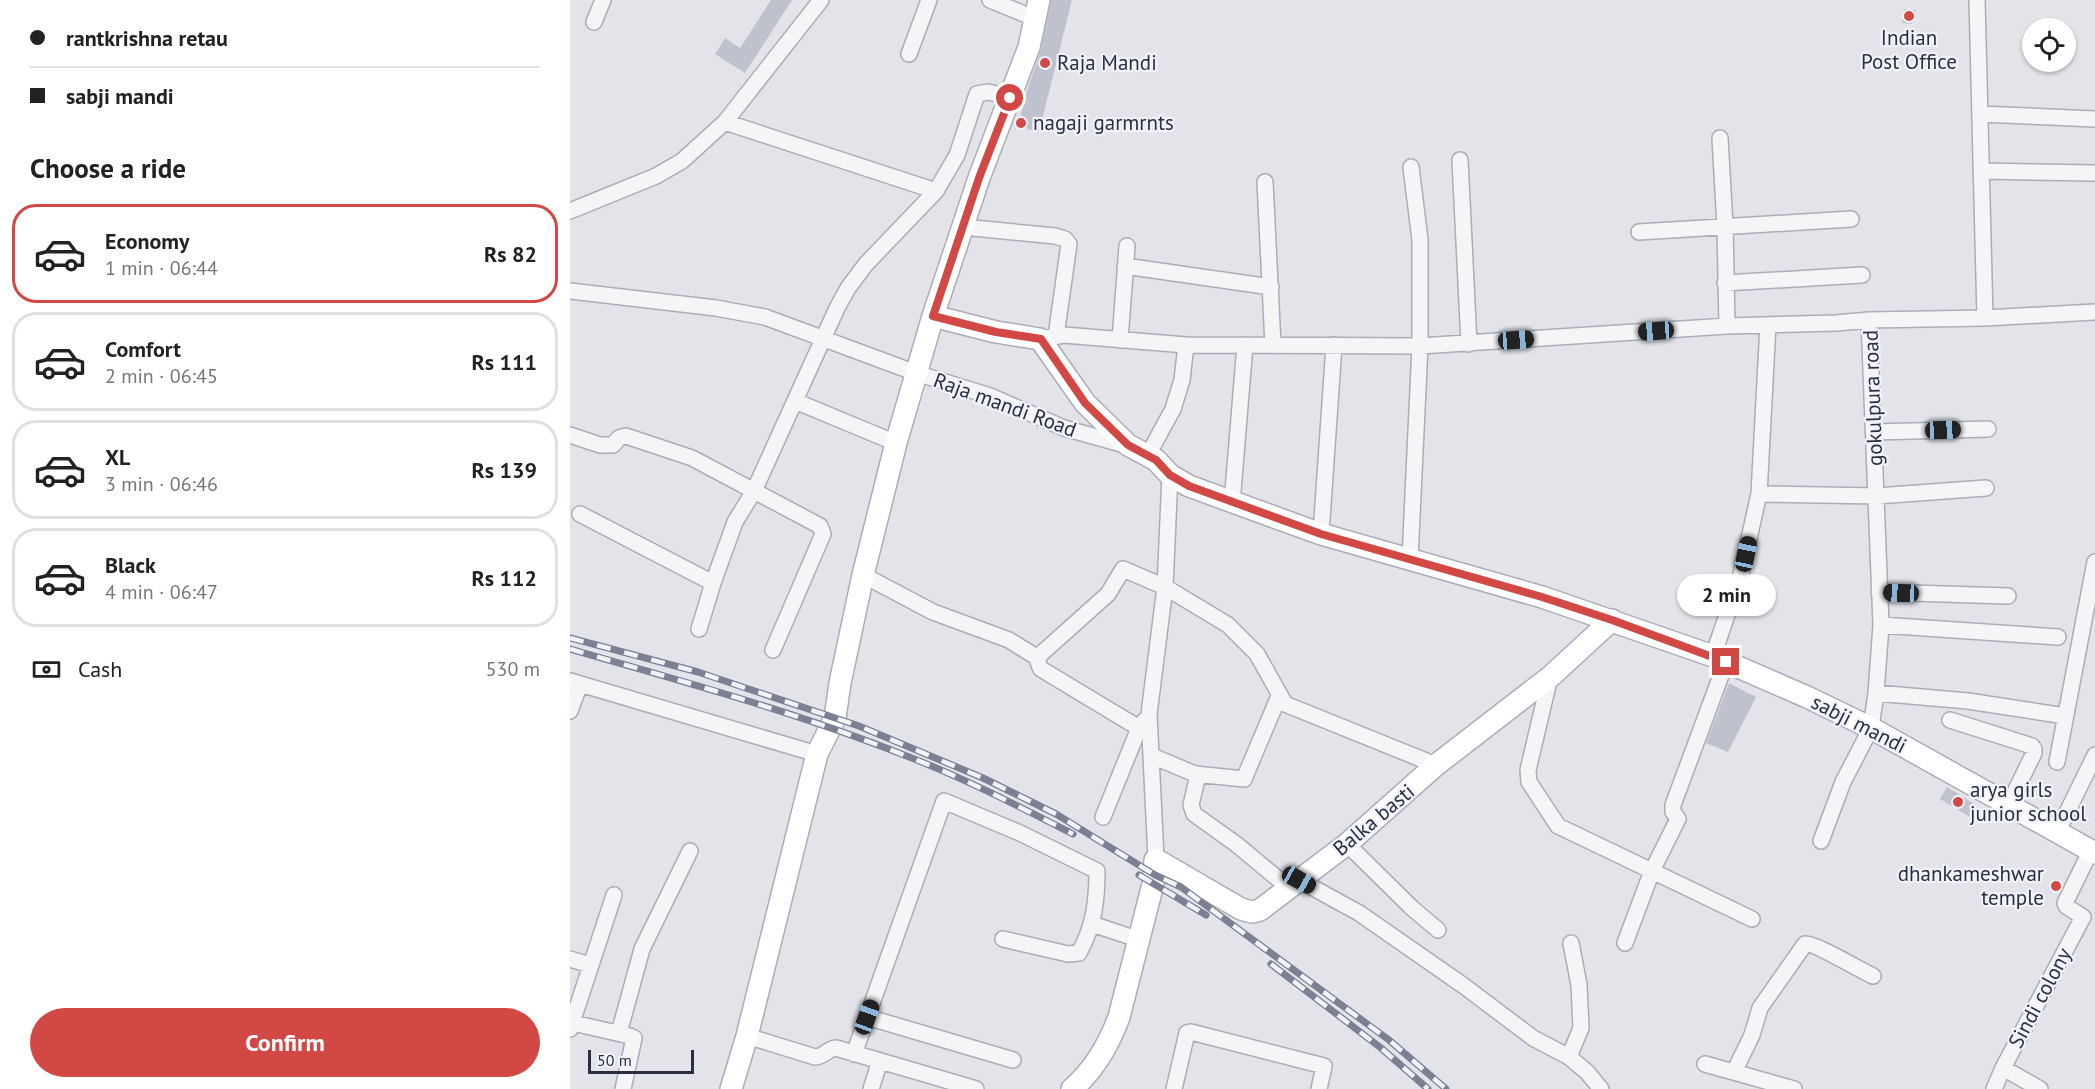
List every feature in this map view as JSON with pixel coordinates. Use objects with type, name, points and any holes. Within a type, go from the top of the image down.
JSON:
[{"type":"street","points":[[594,22],[603,0]]},
{"type":"street","points":[[570,211],[656,176],[682,161],[725,122],[821,0]]},
{"type":"street","points":[[909,54],[929,0]]},
{"type":"street","points":[[731,1089],[747,1036],[818,754],[835,718],[840,683],[863,575],[896,443],[933,316],[1029,47],[1037,9],[990,0]]},
{"type":"street","points":[[1977,0],[1985,318]]},
{"type":"street","points":[[699,629],[735,522],[754,491],[822,338],[848,288],[866,264],[936,191],[957,155],[977,94],[988,92],[1010,98]]},
{"type":"street","points":[[1980,114],[2095,119]]},
{"type":"street","points":[[725,122],[936,191]]},
{"type":"street","points":[[1720,138],[1725,226],[1726,326]]},
{"type":"street","points":[[1460,160],[1469,344]]},
{"type":"street","points":[[1410,559],[1420,346],[1420,240],[1411,167]]},
{"type":"street","points":[[1982,171],[2095,173]]},
{"type":"street","points":[[1265,182],[1273,345]]},
{"type":"street","points":[[1639,232],[1851,219]]},
{"type":"street","points":[[963,227],[1055,236],[1065,239],[1069,244],[1048,338]]},
{"type":"street","points":[[1120,340],[1127,246]]},
{"type":"street","points":[[1125,266],[1270,287]]},
{"type":"street","points":[[1725,284],[1862,275]]},
{"type":"street","name":"Raja mandi Road","points":[[570,291],[765,317],[916,374],[990,396],[1064,428],[1128,445]]},
{"type":"street","name":"gokulpura road","points":[[1821,841],[1843,782],[1871,728],[1876,693],[1881,625],[1869,320],[1985,318],[2095,312]]},
{"type":"street","points":[[933,316],[996,332],[1048,338],[1075,336],[1186,345],[1420,346],[1726,326],[1869,320]]},
{"type":"street","points":[[1625,944],[1652,871],[1677,819],[1673,806],[1719,659],[1742,574],[1759,494],[1768,325]]},
{"type":"street","name":"sabji mandi","points":[[1048,338],[1085,403],[1128,445],[1148,455],[1162,465],[1170,475],[1189,486],[1321,534],[1542,597],[1719,659],[1871,728],[2093,851]]},
{"type":"street","points":[[1148,455],[1173,409],[1182,380],[1186,345]]},
{"type":"street","points":[[1232,503],[1245,345]]},
{"type":"street","points":[[1321,534],[1334,345]]},
{"type":"street","points":[[795,401],[896,443]]},
{"type":"street","points":[[1874,432],[1988,429]]},
{"type":"street","points":[[570,435],[607,446],[614,445],[619,438],[626,436],[692,458],[820,526],[823,534],[773,650]]},
{"type":"street","points":[[1077,1088],[1112,1034],[1140,940],[1153,884],[1156,859],[1149,714],[1165,587],[1170,475]]},
{"type":"street","points":[[1759,494],[1877,496],[1986,488]]},
{"type":"street","points":[[580,514],[713,583]]},
{"type":"street","points":[[2057,762],[2092,599],[2095,562]]},
{"type":"street","points":[[1038,658],[1108,594],[1123,569],[1165,587],[1228,625],[1257,654],[1279,696],[1288,706],[1436,765]]},
{"type":"street","points":[[863,575],[933,612],[1009,640],[1038,658],[1041,669],[1139,728]]},
{"type":"street","points":[[1879,592],[2008,596]]},
{"type":"street","name":"Balka basti","points":[[1156,859],[1247,911],[1260,910],[1347,844],[1436,765],[1550,677],[1612,620]]},
{"type":"street","points":[[1881,625],[2058,637]]},
{"type":"street","points":[[1550,677],[1528,770],[1529,782],[1558,826],[1752,920]]},
{"type":"street","points":[[570,711],[575,683],[818,754]]},
{"type":"street","points":[[1876,693],[1968,702],[2066,716]]},
{"type":"street","points":[[1152,756],[1198,775],[1244,779],[1279,696]]},
{"type":"street","points":[[1102,818],[1139,728],[1149,714]]},
{"type":"street","points":[[1950,720],[2034,748],[2034,753],[2008,804]]},
{"type":"street","points":[[2058,831],[2095,754]]},
{"type":"street","points":[[1198,775],[1191,804],[1194,814],[1294,884],[1359,913],[1464,986],[1533,1038],[1569,1057],[1587,1072],[1601,1089]]},
{"type":"street","points":[[854,1054],[944,801],[1020,833],[1097,871],[1097,898],[1092,924],[1081,950],[1075,955],[1003,939]]},
{"type":"street","points":[[1347,844],[1412,908],[1438,930]]},
{"type":"street","points":[[619,1033],[642,949],[690,850]]},
{"type":"street","name":"Sindi colony","points":[[1994,1089],[2003,1068],[2089,920],[2066,906],[2065,903],[2093,851]]},
{"type":"street","points":[[614,895],[571,1026],[619,1033],[634,1038],[623,1089]]},
{"type":"street","points":[[1092,924],[1140,940]]},
{"type":"street","points":[[1569,1057],[1581,1028],[1579,985],[1571,943]]},
{"type":"street","points":[[1734,1072],[1752,1035],[1760,1008],[1805,944],[1813,944],[1873,976]]},
{"type":"street","points":[[570,959],[590,964]]},
{"type":"street","points":[[867,1017],[1013,1060]]},
{"type":"street","points":[[1174,1089],[1187,1033],[1191,1032],[1324,1066],[1319,1089]]},
{"type":"street","points":[[747,1036],[815,1057],[834,1048],[976,1089]]},
{"type":"street","points":[[871,1089],[880,1061]]},
{"type":"street","points":[[1705,1064],[1794,1089]]},
{"type":"street","points":[[2003,1068],[2040,1089]]},
{"type":"building","points":[[771,0],[792,0],[745,73],[715,54],[725,38],[740,48]]},
{"type":"building","name":"Raja Mandi","points":[[1051,0],[1072,0],[1039,132],[1018,126],[1041,50]]},
{"type":"building","name":"Indian Post Office","points":[[1904,9],[1916,10],[1912,24],[1902,23]]},
{"type":"building","points":[[1729,683],[1756,697],[1728,752],[1706,743]]},
{"type":"building","name":"arya girls junior school","points":[[1947,787],[1976,805],[1970,817],[1940,799]]},
{"type":"railway","points":[[570,638],[698,672],[859,726],[983,778],[1056,814],[1155,875],[1181,887],[1389,1040],[1446,1089]]},
{"type":"railway","points":[[570,649],[738,698],[863,739],[968,782],[1073,834]]},
{"type":"railway","points":[[1139,875],[1206,915]]},
{"type":"railway","points":[[1271,964],[1381,1048],[1428,1089]]},
{"type":"place","name":"Indian Post Office","points":[[1909,16]]},
{"type":"place","name":"Raja Mandi","points":[[1045,63]]},
{"type":"place","name":"nagaji garmrnts","points":[[1021,123]]},
{"type":"place","name":"arya girls junior school","points":[[1958,802]]},
{"type":"place","name":"dhankameshwar temple","points":[[2056,886]]},
{"type":"route","points":[[1010,98],[979,178],[933,316],[996,332],[1041,339],[1085,403],[1128,445],[1156,460],[1170,475],[1189,486],[1321,534],[1542,597],[1726,662]]}]
